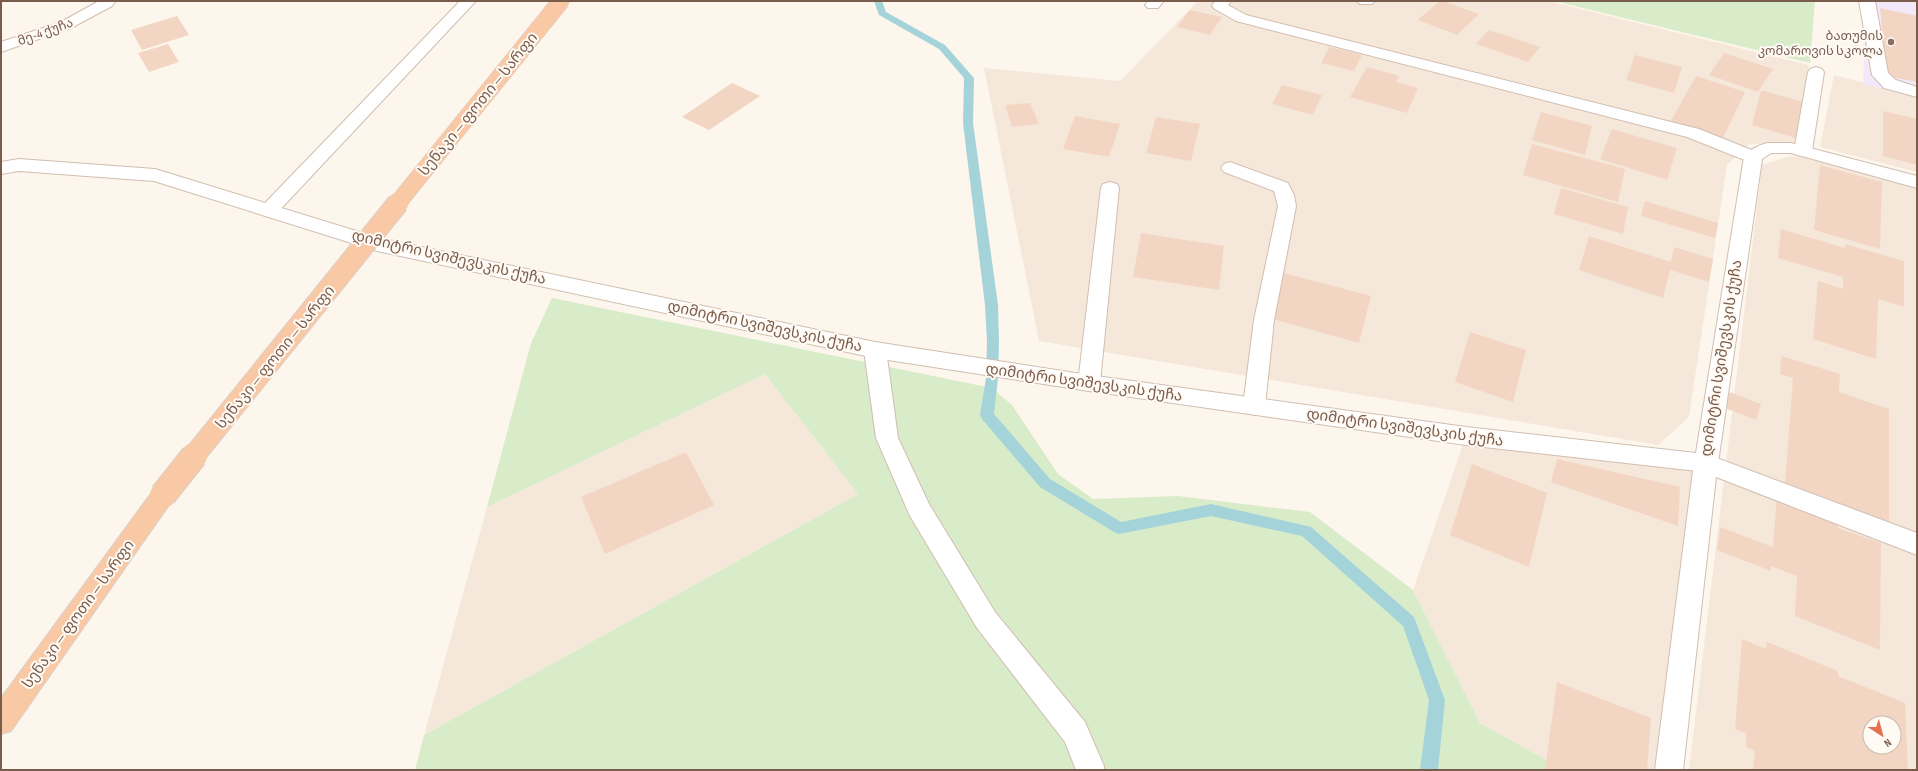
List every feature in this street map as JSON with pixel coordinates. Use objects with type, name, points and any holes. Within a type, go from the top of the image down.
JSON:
[{"type":"highway","name":"სენაკი — ფოთი — სარფი","points":[[1,721],[163,495],[561,1]]},
{"type":"street","name":"მე-4 ქუჩა","points":[[1,46],[66,26],[107,3],[108,1]]},
{"type":"street","points":[[268,210],[468,1]]},
{"type":"street","points":[[1223,1],[1220,6],[1241,18],[1693,133],[1753,157],[1767,148],[1791,148],[1917,182]]},
{"type":"street","points":[[1868,1],[1880,75],[1890,84],[1917,92]]},
{"type":"street","points":[[1803,151],[1816,72]]},
{"type":"street","name":"დიმიტრი სვიშევსკის ქუჩა","points":[[1,168],[19,165],[155,175],[377,244],[875,350],[944,362],[1046,374],[1089,383],[1466,436],[1706,463],[1753,157]]},
{"type":"street","points":[[1230,168],[1282,187],[1287,206],[1264,320],[1254,406]]},
{"type":"street","points":[[1089,383],[1110,188]]},
{"type":"street","points":[[875,350],[887,438],[919,509],[986,620],[1075,732],[1090,766],[1090,770]]},
{"type":"street","points":[[1669,770],[1706,463],[1917,544]]},
{"type":"shaded area","points":[[1198,1],[1548,1],[1809,65],[1799,143],[1749,144],[1727,165],[1689,417],[1658,445],[1039,341],[984,68],[1120,81]]},
{"type":"shaded area","name":"ბათუმის კომაროვის სკოლა","points":[[1866,1],[1917,1],[1917,96],[1863,84]]},
{"type":"shaded area","points":[[1834,75],[1917,96],[1917,172],[1820,147]]},
{"type":"shaded area","points":[[1804,156],[1917,187],[1917,770],[1689,770],[1762,165],[1787,157]]},
{"type":"shaded area","points":[[765,374],[858,494],[424,735],[487,507]]},
{"type":"shaded area","points":[[1466,436],[1706,463],[1669,770],[1564,770],[1480,723],[1413,590]]},
{"type":"green space","points":[[1554,1],[1815,1],[1810,63]]},
{"type":"green space","points":[[552,298],[992,388],[1012,405],[1058,474],[1093,499],[1178,496],[1310,512],[1413,590],[1480,723],[1564,770],[415,770],[424,735],[858,494],[765,374],[487,507],[531,343]]},
{"type":"building","points":[[1440,1],[1479,14],[1457,35],[1418,20]]},
{"type":"building","points":[[1880,8],[1917,16],[1917,82],[1887,76]]},
{"type":"building","points":[[1190,10],[1222,17],[1210,35],[1177,27]]},
{"type":"building","points":[[177,16],[189,35],[142,50],[131,30]]},
{"type":"building","points":[[1489,30],[1540,47],[1528,62],[1476,44]]},
{"type":"building","points":[[168,44],[179,62],[149,72],[138,53]]},
{"type":"building","points":[[1329,47],[1362,55],[1354,71],[1321,63]]},
{"type":"building","points":[[1724,53],[1773,69],[1758,92],[1709,75]]},
{"type":"building","points":[[1635,55],[1682,67],[1674,93],[1626,80]]},
{"type":"building","points":[[1367,67],[1399,76],[1396,82],[1418,88],[1407,113],[1350,97]]},
{"type":"building","points":[[1696,76],[1745,92],[1723,138],[1671,121]]},
{"type":"building","points":[[732,83],[760,96],[709,130],[682,117]]},
{"type":"building","points":[[1282,85],[1322,95],[1313,115],[1272,104]]},
{"type":"building","points":[[1761,90],[1803,102],[1796,138],[1752,125]]},
{"type":"building","points":[[1030,103],[1039,124],[1012,127],[1005,105]]},
{"type":"building","points":[[1883,111],[1917,119],[1917,165],[1883,156]]},
{"type":"building","points":[[1541,112],[1592,126],[1585,155],[1532,140]]},
{"type":"building","points":[[1075,116],[1120,124],[1109,157],[1063,149]]},
{"type":"building","points":[[1156,117],[1200,124],[1191,161],[1146,153]]},
{"type":"building","points":[[1612,129],[1677,148],[1667,180],[1600,159]]},
{"type":"building","points":[[1532,144],[1625,169],[1618,202],[1523,175]]},
{"type":"building","points":[[1820,165],[1882,182],[1880,249],[1814,230]]},
{"type":"building","points":[[1561,188],[1628,207],[1623,234],[1554,214]]},
{"type":"building","points":[[1645,201],[1718,223],[1715,238],[1641,216]]},
{"type":"building","points":[[1781,229],[1845,248],[1845,244],[1904,261],[1904,307],[1878,299],[1876,359],[1813,339],[1818,281],[1843,289],[1843,277],[1778,258]]},
{"type":"building","points":[[1141,233],[1224,246],[1219,290],[1133,277]]},
{"type":"building","points":[[1589,236],[1671,262],[1674,247],[1713,259],[1709,282],[1670,270],[1663,298],[1579,270]]},
{"type":"building","points":[[1284,273],[1371,296],[1359,343],[1269,318]]},
{"type":"building","points":[[1470,332],[1526,350],[1513,402],[1455,382]]},
{"type":"building","points":[[1781,356],[1840,374],[1839,392],[1889,409],[1889,522],[1785,484],[1793,378],[1780,374]]},
{"type":"building","points":[[1730,392],[1761,404],[1756,420],[1725,408]]},
{"type":"building","points":[[686,452],[714,505],[605,554],[581,497]]},
{"type":"building","points":[[1557,459],[1680,487],[1678,526],[1551,482]]},
{"type":"building","points":[[1472,464],[1547,493],[1529,567],[1450,535]]},
{"type":"building","points":[[1777,494],[1838,517],[1838,528],[1881,543],[1880,650],[1795,616],[1797,576],[1771,566],[1771,571],[1717,550],[1720,527],[1773,547]]},
{"type":"building","points":[[1742,639],[1766,649],[1767,642],[1838,671],[1838,676],[1905,703],[1908,770],[1753,770],[1755,751],[1746,747],[1746,733],[1735,729]]},
{"type":"building","points":[[1557,682],[1651,718],[1647,770],[1545,770]]},
{"type":"waterway","points":[[878,1],[882,13],[942,47],[969,78],[968,123],[988,269],[993,342],[992,378],[987,415],[1045,483],[1119,528],[1211,510],[1306,531],[1409,622],[1437,700],[1429,770]]},
{"type":"place","name":"ბათუმის კომაროვის სკოლა","points":[[1891,42]]}]
